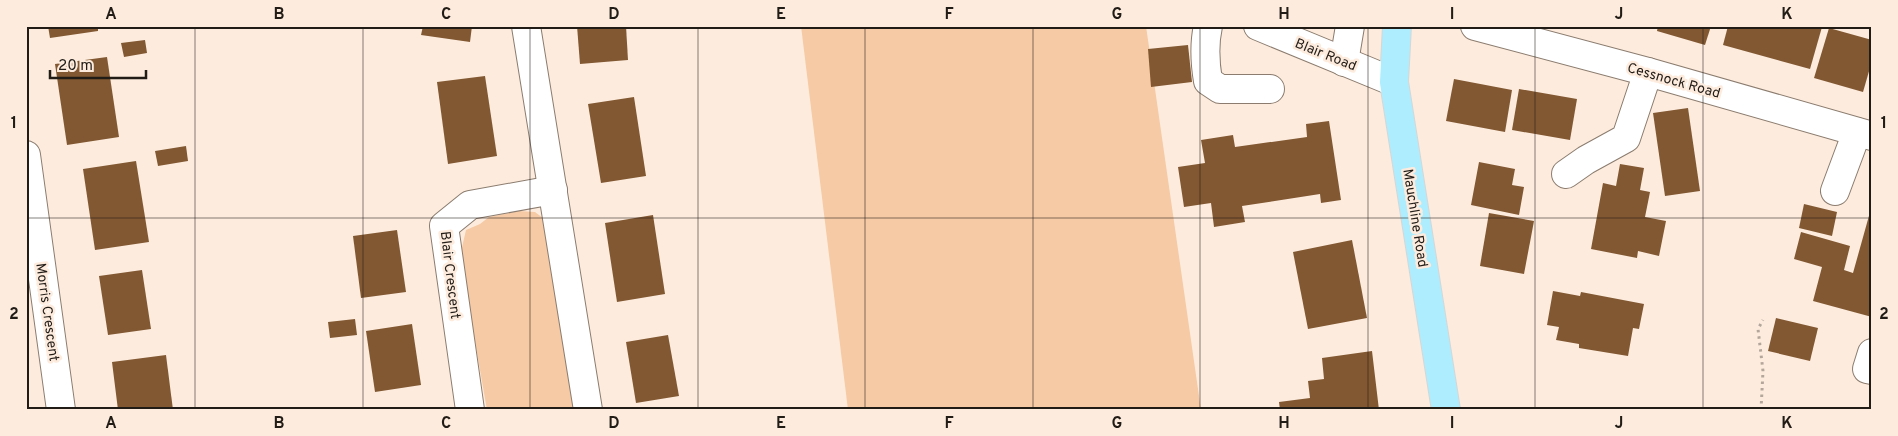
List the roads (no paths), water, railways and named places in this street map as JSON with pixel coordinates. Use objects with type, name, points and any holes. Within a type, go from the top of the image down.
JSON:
[{"type":"main road","name":"Mauchline Road","points":[[1397,26],[1394,82],[1446,410]]},
{"type":"street","points":[[526,26],[588,410]]},
{"type":"street","points":[[1208,26],[1205,38],[1208,81],[1220,89],[1270,89]]},
{"type":"street","name":"Blair Road","points":[[1258,26],[1394,82]]},
{"type":"street","points":[[1344,62],[1350,26]]},
{"type":"street","name":"Cessnock Road","points":[[1475,26],[1648,72],[1864,134]]},
{"type":"street","points":[[1566,174],[1586,160],[1626,138],[1648,72]]},
{"type":"street","points":[[1835,192],[1864,134]]},
{"type":"street","name":"Morris Crescent","points":[[26,155],[61,410]]},
{"type":"street","name":"Blair Crescent","points":[[470,410],[444,226],[470,205],[553,190]]},
{"type":"street","points":[[1872,353],[1867,369],[1872,370]]}]
